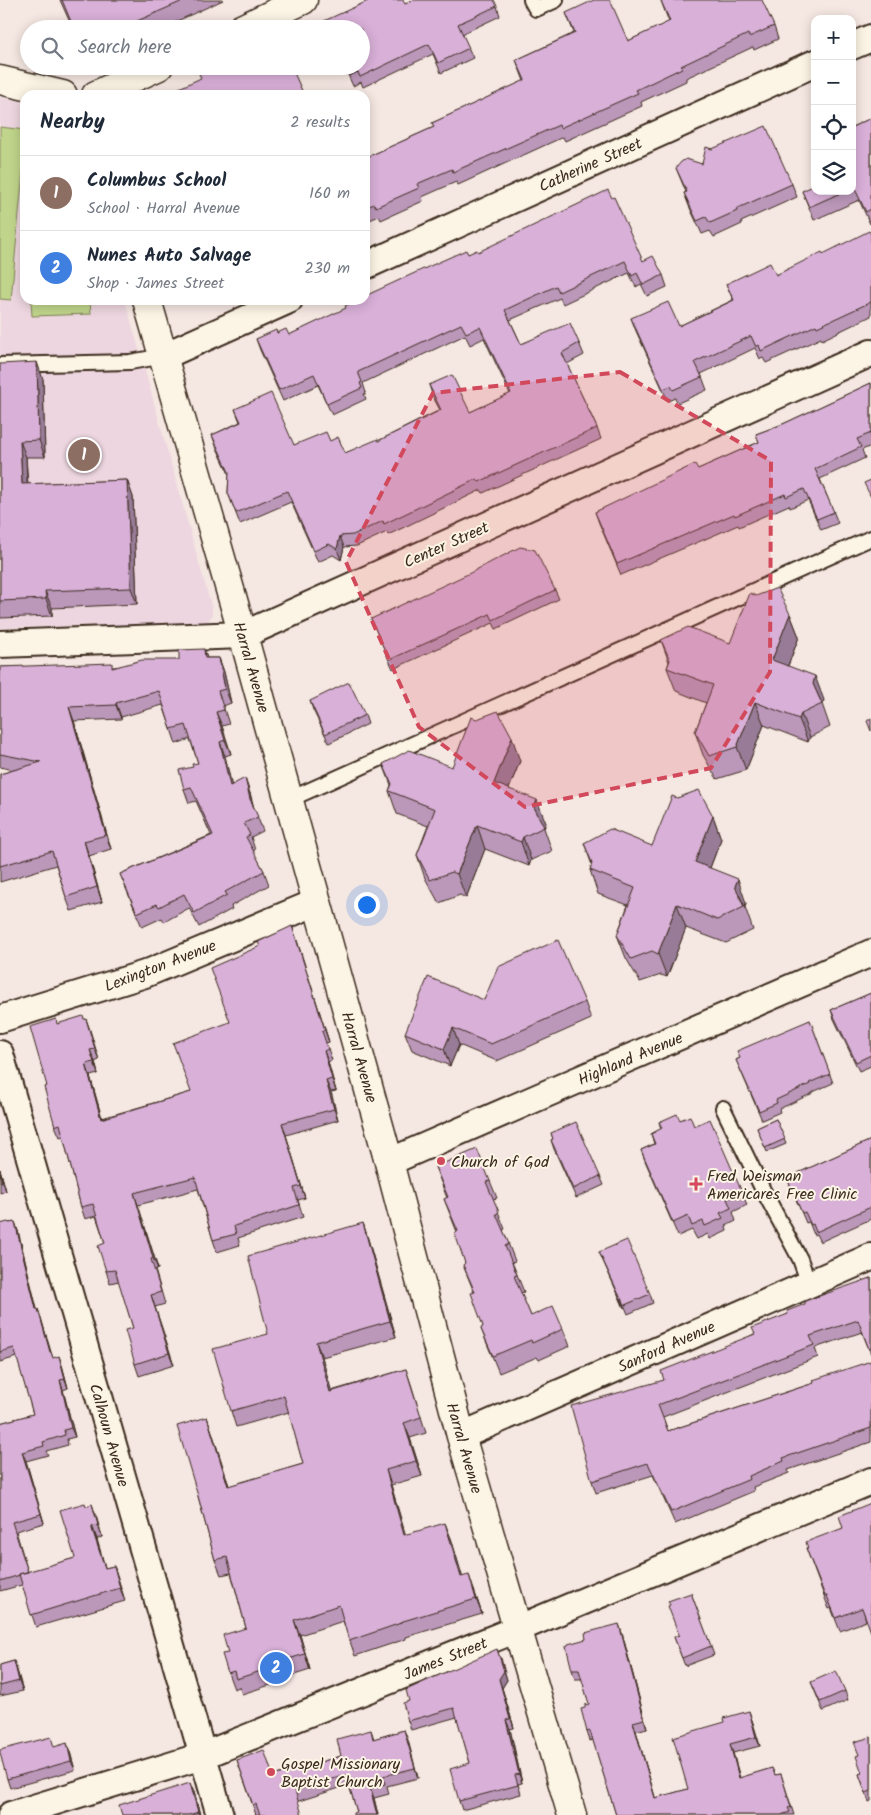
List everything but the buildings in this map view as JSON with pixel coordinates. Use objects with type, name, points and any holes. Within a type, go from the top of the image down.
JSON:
[{"type":"street","points":[[260,20],[303,0]]},
{"type":"street","points":[[856,44],[871,38]]},
{"type":"street","name":"Catherine Street","points":[[370,264],[811,65]]},
{"type":"street","points":[[107,90],[139,75]]},
{"type":"street","points":[[0,80],[42,90]]},
{"type":"street","name":"Harral Avenue","points":[[149,305],[243,635],[389,1162],[461,1436],[572,1815]]},
{"type":"street","points":[[164,356],[277,305]]},
{"type":"street","name":"Center Street","points":[[0,644],[243,635],[871,353]]},
{"type":"street","name":"Lexington Avenue","points":[[0,1019],[145,974],[317,902]]},
{"type":"street","name":"Highland Avenue","points":[[389,1162],[871,953]]},
{"type":"street","name":"Calhoun Avenue","points":[[0,1054],[220,1815]]},
{"type":"street","name":"Sanford Avenue","points":[[461,1436],[871,1257]]},
{"type":"street","name":"James Street","points":[[11,1815],[202,1756],[871,1481]]},
{"type":"lane","points":[[531,0],[536,9],[556,0]]},
{"type":"lane","points":[[0,365],[130,362],[164,356]]},
{"type":"lane","points":[[288,800],[871,538]]},
{"type":"lane","points":[[723,1108],[763,1190],[800,1258],[809,1284]]},
{"type":"highlighted area","points":[[620,372],[771,461],[770,672],[711,768],[525,807],[419,727],[346,562],[433,393]]},
{"type":"shaded area","points":[[0,97],[20,101],[20,305],[126,305],[212,609],[212,616],[208,621],[200,623],[0,628]]},
{"type":"green space","points":[[0,127],[20,129],[20,203],[11,300],[0,299]]},
{"type":"green space","points":[[31,305],[90,305],[91,314],[32,316]]},
{"type":"place","name":"Columbus School","points":[[84,455]]},
{"type":"place","name":"Church of God","points":[[441,1161]]},
{"type":"place","name":"Fred Weisman Americares Free Clinic","points":[[696,1184]]},
{"type":"place","name":"Nunes Auto Salvage","points":[[276,1668]]},
{"type":"place","name":"Gospel Missionary Baptist Church","points":[[271,1772]]}]
